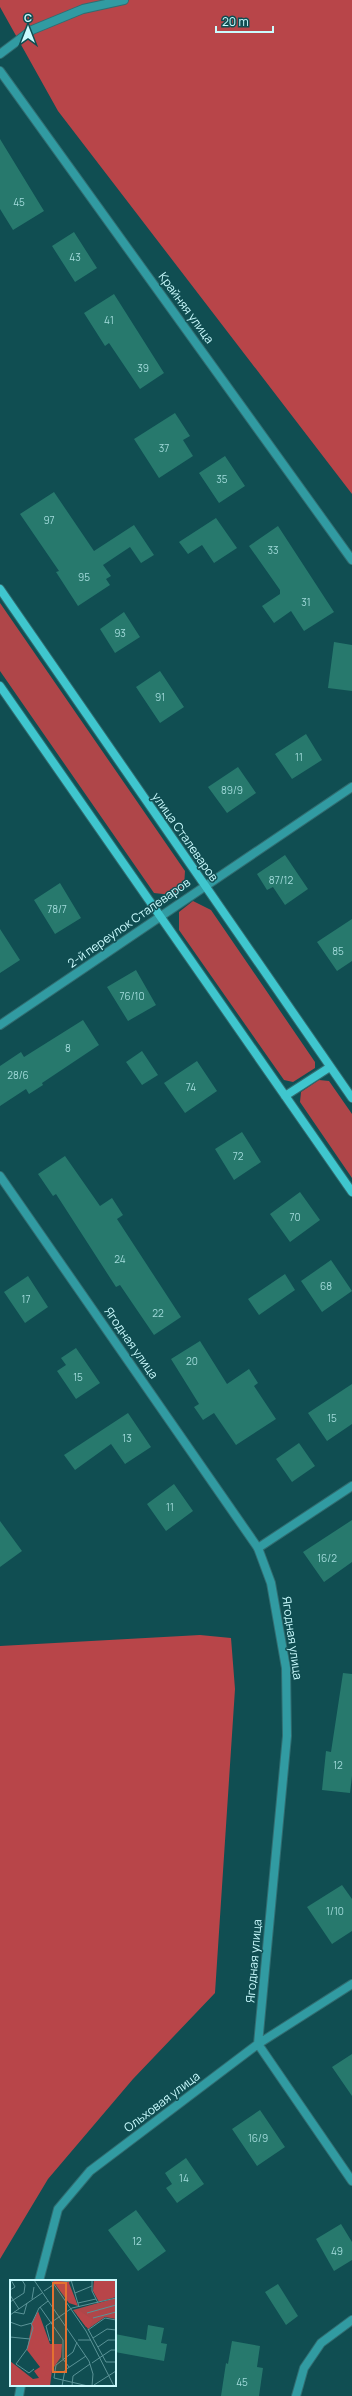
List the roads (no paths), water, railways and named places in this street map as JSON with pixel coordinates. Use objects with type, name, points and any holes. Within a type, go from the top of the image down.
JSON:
[{"type":"main road","name":"улица Сталеваров","points":[[0,589],[352,1098]]},
{"type":"main road","points":[[0,686],[352,1192]]},
{"type":"main road","points":[[285,1096],[330,1067]]},
{"type":"street","points":[[0,54],[32,30],[83,9],[124,0]]},
{"type":"street","name":"Крайняя улица","points":[[0,71],[352,560]]},
{"type":"street","name":"2-й переулок Сталеваров","points":[[0,1025],[352,787]]},
{"type":"street","name":"Ягодная улица","points":[[0,1176],[258,1548],[271,1583],[286,1668],[287,1736],[258,2044]]},
{"type":"street","points":[[258,1548],[352,1486]]},
{"type":"street","name":"Ольховая улица","points":[[40,2280],[58,2209],[90,2171],[258,2044],[352,1984]]},
{"type":"street","points":[[258,2044],[352,2181]]},
{"type":"street","points":[[296,2396],[304,2368],[321,2343],[352,2320]]},
{"type":"street","points":[[19,2396],[21,2386]]}]
